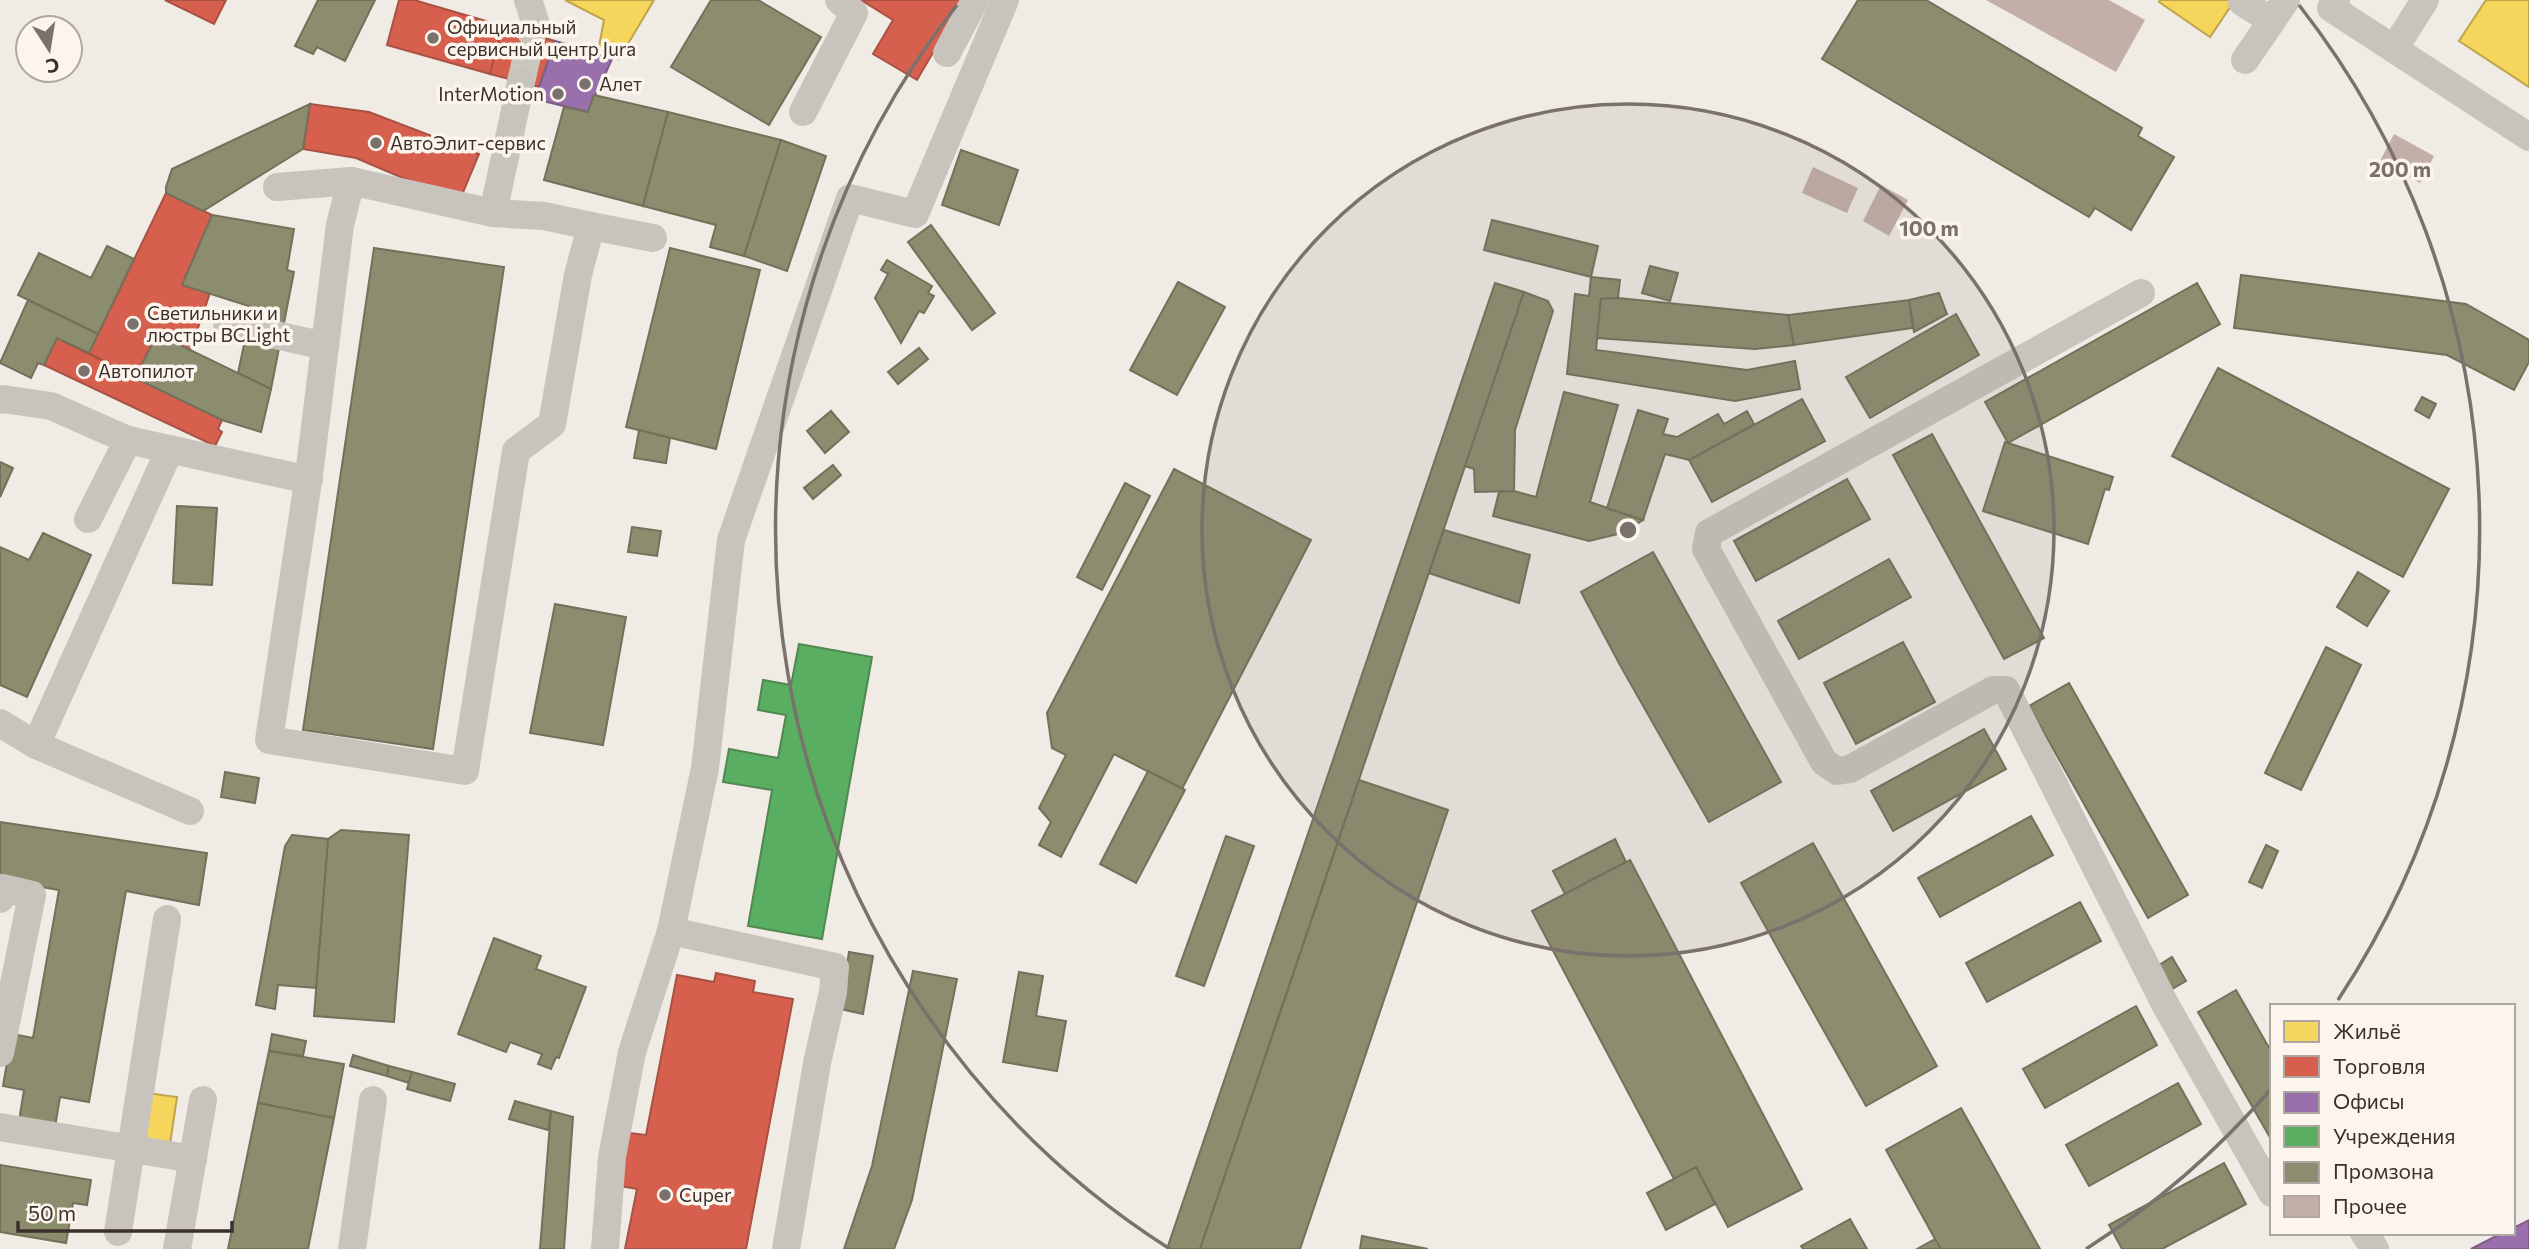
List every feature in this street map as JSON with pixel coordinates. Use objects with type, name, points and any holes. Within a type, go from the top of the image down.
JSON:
[{"type":"lane","points":[[528,0],[535,21],[532,34]]},
{"type":"lane","points":[[803,112],[854,13],[839,0]]},
{"type":"lane","points":[[947,54],[975,0]]},
{"type":"lane","points":[[605,1249],[612,1157],[632,1052],[671,932],[705,768],[731,540],[850,198],[915,214],[1005,0]]},
{"type":"lane","points":[[2336,0],[2331,8],[2529,138]]},
{"type":"lane","points":[[2393,49],[2426,0]]},
{"type":"lane","points":[[2242,2],[2279,10],[2245,60]]},
{"type":"lane","points":[[493,213],[521,82]]},
{"type":"lane","points":[[351,181],[340,225],[309,480],[269,740],[465,771],[516,451],[552,424],[578,275],[591,226]]},
{"type":"lane","points":[[278,187],[351,181],[493,213],[544,216],[653,238]]},
{"type":"lane","points":[[2141,293],[1709,533],[1706,549],[1824,762],[1837,771],[1850,769],[1993,690],[2006,690],[2165,1004],[2270,1189]]},
{"type":"lane","points":[[227,324],[325,346]]},
{"type":"lane","points":[[0,400],[51,406],[128,440],[309,480]]},
{"type":"lane","points":[[88,519],[128,440]]},
{"type":"lane","points":[[36,745],[170,449]]},
{"type":"lane","points":[[0,723],[36,745],[190,811]]},
{"type":"lane","points":[[0,899],[2,888],[32,895],[0,1054]]},
{"type":"lane","points":[[118,1232],[167,919]]},
{"type":"lane","points":[[671,932],[835,967],[833,992],[815,1076],[786,1249]]},
{"type":"lane","points":[[177,1249],[203,1100]]},
{"type":"lane","points":[[352,1249],[373,1100]]},
{"type":"lane","points":[[0,1126],[193,1159]]},
{"type":"building: Жильё","points":[[565,0],[654,0],[619,59],[598,52],[604,20]]},
{"type":"building: Жильё","points":[[2235,0],[2210,37],[2159,2]]},
{"type":"building: Жильё","points":[[2486,0],[2529,0],[2529,87],[2459,41]]},
{"type":"building: Жильё","points":[[147,1093],[177,1097],[170,1144],[140,1139]]},
{"type":"building: Торговля","points":[[165,0],[226,0],[214,24]]},
{"type":"building: Торговля","points":[[399,0],[414,0],[503,26],[490,74],[387,45]]},
{"type":"building: Торговля","points":[[861,0],[964,0],[917,80],[873,54],[893,20]]},
{"type":"building: Торговля","points":[[503,26],[555,41],[539,87],[490,74]]},
{"type":"building: Торговля","points":[[310,104],[369,112],[479,154],[459,202],[356,158],[303,149]]},
{"type":"building: Торговля","points":[[166,193],[212,215],[182,285],[210,293],[190,351],[157,334],[135,378],[89,353]]},
{"type":"building: Торговля","points":[[57,338],[222,420],[218,429],[222,432],[215,446],[44,365]]},
{"type":"building: Торговля","points":[[716,973],[755,981],[753,992],[793,999],[746,1249],[625,1249],[637,1189],[620,1186],[630,1133],[646,1135],[677,975],[714,982]]},
{"type":"building: Офисы","points":[[555,41],[613,57],[588,112],[535,99]]},
{"type":"building: Офисы","points":[[2529,1220],[2529,1249],[2471,1249],[2498,1235],[2515,1235],[2515,1227]]},
{"type":"building: Учреждения","points":[[799,644],[872,657],[822,939],[748,926],[772,790],[723,782],[729,749],[778,758],[786,715],[758,710],[763,680],[791,685]]},
{"type":"building: Промзона","points":[[318,0],[375,0],[345,61],[317,47],[313,54],[295,46]]},
{"type":"building: Промзона","points":[[711,0],[758,0],[821,37],[769,125],[671,67]]},
{"type":"building: Промзона","points":[[1858,0],[1926,0],[2142,128],[2138,136],[2174,157],[2131,230],[2095,208],[2089,217],[1822,59]]},
{"type":"building: Промзона","points":[[594,95],[668,112],[643,206],[544,180],[564,107],[588,112]]},
{"type":"building: Промзона","points":[[310,104],[303,149],[203,211],[166,193],[172,169]]},
{"type":"building: Промзона","points":[[668,112],[781,140],[744,256],[710,247],[716,225],[643,206]]},
{"type":"building: Промзона","points":[[781,140],[826,156],[787,271],[744,256]]},
{"type":"building: Промзона","points":[[961,150],[1018,170],[999,225],[942,205]]},
{"type":"building: Промзона","points":[[212,215],[294,229],[287,270],[294,272],[271,389],[238,373],[252,307],[182,285]]},
{"type":"building: Промзона","points":[[1492,220],[1598,246],[1591,277],[1484,250]]},
{"type":"building: Промзона","points":[[931,225],[995,313],[972,330],[908,242]]},
{"type":"building: Промзона","points":[[107,246],[134,259],[98,334],[18,295],[39,253],[91,278]]},
{"type":"building: Промзона","points":[[374,248],[504,267],[433,749],[303,730]]},
{"type":"building: Промзона","points":[[670,248],[760,270],[716,449],[626,427]]},
{"type":"building: Промзона","points":[[887,260],[932,286],[928,293],[934,296],[924,313],[919,311],[901,343],[875,298],[888,274],[881,270]]},
{"type":"building: Промзона","points":[[1650,266],[1678,273],[1670,301],[1642,293]]},
{"type":"building: Промзона","points":[[2241,275],[2466,304],[2529,340],[2529,362],[2514,390],[2447,355],[2234,328]]},
{"type":"building: Промзона","points":[[1591,277],[1620,280],[1618,298],[1601,299],[1596,350],[1747,370],[1795,361],[1800,389],[1735,401],[1567,374],[1575,294],[1589,296]]},
{"type":"building: Промзона","points":[[1178,282],[1225,307],[1177,395],[1130,370]]},
{"type":"building: Промзона","points":[[1495,283],[1524,292],[1200,1249],[1167,1249]]},
{"type":"building: Промзона","points":[[2197,283],[2220,324],[2008,443],[1985,402]]},
{"type":"building: Промзона","points":[[1524,292],[1548,301],[1553,311],[1515,430],[1514,491],[1475,492],[1474,469],[1465,466]]},
{"type":"building: Промзона","points":[[1939,293],[1947,314],[1914,332],[1909,300]]},
{"type":"building: Промзона","points":[[1618,298],[1788,315],[1794,345],[1755,349],[1597,338],[1601,299]]},
{"type":"building: Промзона","points":[[28,300],[98,334],[89,353],[57,338],[44,365],[38,363],[31,378],[0,363]]},
{"type":"building: Промзона","points":[[1909,300],[1913,328],[1794,345],[1788,315]]},
{"type":"building: Промзона","points":[[1956,314],[1979,355],[1870,418],[1846,377]]},
{"type":"building: Промзона","points":[[157,334],[271,389],[261,432],[222,420],[135,378]]},
{"type":"building: Промзона","points":[[919,348],[928,359],[898,384],[888,372]]},
{"type":"building: Промзона","points":[[2218,368],[2449,489],[2403,577],[2172,456]]},
{"type":"building: Промзона","points":[[1564,392],[1618,405],[1590,502],[1643,520],[1622,533],[1589,541],[1493,516],[1499,492],[1514,491],[1536,497]]},
{"type":"building: Промзона","points":[[2422,397],[2436,404],[2429,418],[2415,410]]},
{"type":"building: Промзона","points":[[1802,399],[1825,441],[1712,502],[1689,460]]},
{"type":"building: Промзона","points":[[1638,410],[1668,419],[1663,434],[1677,437],[1718,414],[1724,424],[1747,411],[1754,424],[1689,460],[1665,454],[1643,520],[1607,508]]},
{"type":"building: Промзона","points":[[831,411],[849,432],[825,453],[807,431]]},
{"type":"building: Промзона","points":[[639,430],[670,438],[666,463],[634,458]]},
{"type":"building: Промзона","points":[[1932,434],[2044,638],[2004,659],[1893,455]]},
{"type":"building: Промзона","points":[[2005,442],[2113,477],[2109,490],[2105,489],[2088,544],[1983,511]]},
{"type":"building: Промзона","points":[[0,462],[13,468],[0,497]]},
{"type":"building: Промзона","points":[[833,465],[841,475],[813,499],[804,488]]},
{"type":"building: Промзона","points":[[1174,469],[1311,540],[1182,789],[1114,754],[1061,857],[1039,845],[1051,822],[1039,808],[1066,755],[1052,748],[1047,713]]},
{"type":"building: Промзона","points":[[1847,479],[1870,519],[1756,581],[1734,541]]},
{"type":"building: Промзона","points":[[1125,483],[1150,496],[1102,590],[1077,577]]},
{"type":"building: Промзона","points":[[177,506],[217,508],[212,585],[173,583]]},
{"type":"building: Промзона","points":[[632,527],[661,531],[657,556],[628,552]]},
{"type":"building: Промзона","points":[[1444,530],[1530,555],[1519,603],[1429,573]]},
{"type":"building: Промзона","points":[[43,533],[91,555],[27,697],[0,685],[0,547],[29,560]]},
{"type":"building: Промзона","points":[[1653,552],[1781,782],[1709,822],[1581,592]]},
{"type":"building: Промзона","points":[[1889,559],[1911,597],[1799,659],[1778,621]]},
{"type":"building: Промзона","points":[[2358,572],[2389,591],[2367,626],[2337,607]]},
{"type":"building: Промзона","points":[[555,604],[626,617],[603,745],[530,733]]},
{"type":"building: Промзона","points":[[1903,642],[1935,702],[1856,744],[1824,683]]},
{"type":"building: Промзона","points":[[2326,647],[2361,665],[2301,790],[2265,773]]},
{"type":"building: Промзона","points":[[2069,683],[2188,895],[2148,918],[2029,706]]},
{"type":"building: Промзона","points":[[1984,729],[2006,769],[1893,831],[1871,791]]},
{"type":"building: Промзона","points":[[1148,771],[1185,790],[1136,883],[1100,864]]},
{"type":"building: Промзона","points":[[225,772],[259,778],[255,803],[221,797]]},
{"type":"building: Промзона","points":[[1359,780],[1448,810],[1300,1249],[1200,1249]]},
{"type":"building: Промзона","points":[[2031,816],[2053,855],[1940,917],[1918,878]]},
{"type":"building: Промзона","points":[[0,822],[207,853],[199,905],[126,891],[89,1102],[60,1097],[55,1127],[19,1121],[24,1090],[3,1086],[12,1034],[33,1038],[59,890],[0,880]]},
{"type":"building: Промзона","points":[[341,830],[409,835],[394,1022],[314,1016],[328,839]]},
{"type":"building: Промзона","points":[[292,835],[328,839],[316,988],[278,985],[275,1009],[256,1005],[285,846]]},
{"type":"building: Промзона","points":[[1226,836],[1254,846],[1204,986],[1176,976]]},
{"type":"building: Промзона","points":[[1615,839],[1626,862],[1565,894],[1553,871]]},
{"type":"building: Промзона","points":[[1813,843],[1937,1066],[1866,1106],[1741,883]]},
{"type":"building: Промзона","points":[[2266,845],[2278,851],[2262,888],[2249,882]]},
{"type":"building: Промзона","points":[[1630,860],[1802,1189],[1728,1227],[1696,1167],[1674,1179],[1532,911]]},
{"type":"building: Промзона","points":[[2080,902],[2101,941],[1987,1002],[1966,963]]},
{"type":"building: Промзона","points":[[494,938],[541,956],[536,969],[586,987],[559,1058],[556,1057],[551,1069],[538,1064],[542,1054],[510,1042],[506,1052],[458,1034]]},
{"type":"building: Промзона","points":[[849,952],[873,956],[863,1014],[840,1009]]},
{"type":"building: Промзона","points":[[2172,957],[2186,981],[2172,989],[2159,965]]},
{"type":"building: Промзона","points":[[913,971],[957,979],[912,1200],[894,1249],[844,1249],[872,1166]]},
{"type":"building: Промзона","points":[[1019,972],[1043,976],[1036,1016],[1066,1021],[1057,1071],[1003,1062]]},
{"type":"building: Промзона","points":[[2236,990],[2270,1050],[2270,1138],[2198,1012]]},
{"type":"building: Промзона","points":[[2136,1006],[2157,1045],[2045,1108],[2023,1069]]},
{"type":"building: Промзона","points":[[272,1034],[306,1041],[303,1056],[269,1051]]},
{"type":"building: Промзона","points":[[269,1051],[344,1064],[334,1118],[258,1103]]},
{"type":"building: Промзона","points":[[353,1055],[389,1066],[387,1076],[350,1066]]},
{"type":"building: Промзона","points":[[389,1066],[412,1072],[409,1083],[387,1076]]},
{"type":"building: Промзона","points":[[412,1072],[455,1084],[450,1101],[407,1089]]},
{"type":"building: Промзона","points":[[2178,1083],[2201,1124],[2089,1186],[2066,1145]]},
{"type":"building: Промзона","points":[[515,1101],[551,1111],[548,1130],[509,1119]]},
{"type":"building: Промзона","points":[[258,1103],[334,1118],[308,1249],[228,1249]]},
{"type":"building: Промзона","points":[[1961,1108],[2040,1249],[1941,1249],[1935,1239],[1886,1150]]},
{"type":"building: Промзона","points":[[551,1111],[573,1117],[564,1249],[540,1249]]},
{"type":"building: Промзона","points":[[2224,1163],[2246,1204],[2162,1249],[2122,1249],[2109,1225]]},
{"type":"building: Промзона","points":[[0,1165],[91,1180],[87,1205],[73,1203],[66,1243],[0,1232]]},
{"type":"building: Промзона","points":[[1696,1167],[1715,1204],[1666,1230],[1647,1193]]},
{"type":"building: Промзона","points":[[1850,1219],[1867,1249],[1803,1249],[1801,1246]]},
{"type":"building: Промзона","points":[[1362,1236],[1428,1249],[1360,1249]]},
{"type":"building: Промзона","points":[[1935,1239],[1941,1249],[1917,1249]]},
{"type":"building: Прочее","points":[[1986,0],[2109,0],[2145,20],[2116,72]]},
{"type":"building: Прочее","points":[[2394,134],[2434,156],[2420,183],[2380,161]]},
{"type":"building: Прочее","points":[[1813,167],[1858,188],[1847,213],[1802,193]]},
{"type":"building: Прочее","points":[[1881,185],[1908,200],[1889,236],[1863,221]]},
{"type":"tunnel","points":[[521,82],[532,34]]},
{"type":"place","name":"Официальный сервисный центр Jura","points":[[433,38]]},
{"type":"place","name":"Алет","points":[[585,84]]},
{"type":"place","name":"InterMotion","points":[[558,94]]},
{"type":"place","name":"АвтоЭлит-сервис","points":[[376,143]]},
{"type":"place","name":"Светильники и люстры BCLight","points":[[133,324]]},
{"type":"place","name":"Автопилот","points":[[84,371]]},
{"type":"place","name":"Cuper","points":[[665,1195]]}]
